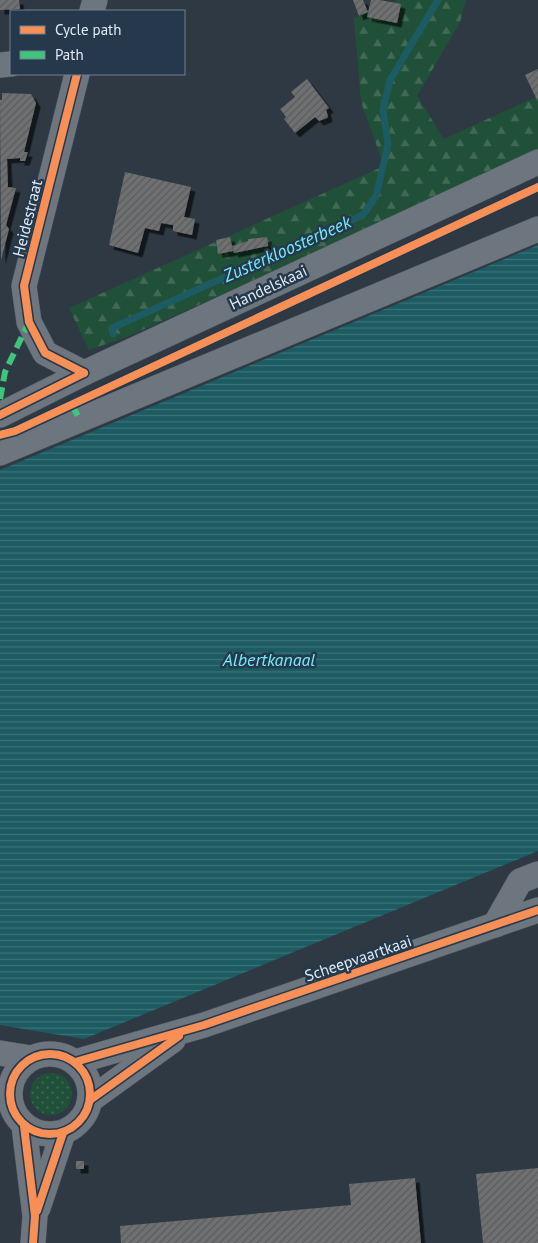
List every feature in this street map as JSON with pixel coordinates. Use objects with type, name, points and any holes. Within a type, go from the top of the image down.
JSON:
[{"type":"street","name":"Heidestraat","points":[[77,75],[24,286],[29,322],[45,353],[84,373]]},
{"type":"street","name":"Handelskaai","points":[[0,415],[84,373],[538,162]]},
{"type":"street","points":[[0,453],[538,229]]},
{"type":"street","points":[[495,925],[520,881],[538,874]]},
{"type":"street","name":"Scheepvaartkaai","points":[[75,1062],[186,1031],[538,910]]},
{"type":"street","name":"Scheepvaartkaai","points":[[90,1100],[186,1031]]},
{"type":"street","points":[[0,1053],[31,1058]]},
{"type":"street","points":[[13,1119],[44,1135],[64,1133],[74,1128],[85,1115],[90,1100],[90,1086],[85,1073],[75,1062],[64,1056],[44,1054],[31,1058],[16,1071],[4,1087],[35,1216]]},
{"type":"street","points":[[33,1243],[35,1216],[64,1133]]},
{"type":"green space","points":[[398,0],[466,0],[460,22],[417,96],[444,139],[538,96],[538,153],[129,336],[89,350],[69,308],[384,166],[361,102],[354,18]]},
{"type":"green space","points":[[51,1073],[66,1079],[72,1094],[66,1109],[51,1115],[36,1109],[30,1094],[36,1079]]},
{"type":"water","name":"Albertkanaal","points":[[538,245],[538,851],[84,1039],[0,1025],[0,470]]},
{"type":"building","points":[[0,0],[19,0],[20,9],[0,10]]},
{"type":"building","points":[[353,0],[363,0],[368,12],[359,16]]},
{"type":"building","points":[[371,0],[401,4],[397,23],[367,17]]},
{"type":"building","points":[[538,69],[538,102],[525,75]]},
{"type":"building","points":[[307,79],[329,108],[326,110],[328,116],[319,121],[315,117],[295,133],[284,119],[286,117],[280,109],[295,97],[291,92]]},
{"type":"building","points":[[2,93],[31,94],[36,103],[24,152],[28,152],[25,161],[20,161],[20,158],[7,159],[8,187],[16,188],[6,225],[9,229],[1,260],[0,100],[2,100]]},
{"type":"building","points":[[125,172],[191,187],[184,217],[195,219],[192,235],[173,231],[173,225],[161,223],[159,231],[145,228],[138,253],[109,245]]},
{"type":"building","points":[[230,237],[233,251],[218,254],[216,240]]},
{"type":"building","points":[[267,237],[268,246],[234,253],[232,246],[248,241],[248,239]]},
{"type":"building","points":[[76,1161],[84,1161],[84,1169],[76,1169]]},
{"type":"building","points":[[538,1168],[538,1243],[483,1243],[476,1174]]},
{"type":"building","points":[[415,1178],[421,1243],[121,1243],[120,1226],[351,1205],[349,1184]]},
{"type":"waterway","name":"Zusterkloosterbeek","points":[[113,334],[112,328],[363,215],[376,196],[388,145],[383,109],[390,80],[438,0]]},
{"type":"marked path","points":[[0,399],[5,372],[29,322]]},
{"type":"marked path","points":[[72,405],[80,420]]},
{"type":"cycle path","points":[[77,75],[24,286],[29,322],[45,353],[84,373]]},
{"type":"cycle path","points":[[0,435],[15,431],[538,187]]},
{"type":"cycle path","points":[[0,415],[84,373]]},
{"type":"cycle path","points":[[75,1062],[204,1025],[538,910]]},
{"type":"cycle path","points":[[90,1100],[179,1036]]},
{"type":"cycle path","points":[[42,1054],[58,1054],[79,1065],[90,1086],[90,1094],[90,1102],[79,1123],[58,1134],[42,1134],[28,1128],[16,1116],[10,1102],[10,1086],[16,1072],[28,1060],[42,1054]]},
{"type":"cycle path","points":[[24,1126],[35,1216],[33,1243]]},
{"type":"cycle path","points":[[37,1211],[63,1133]]}]
